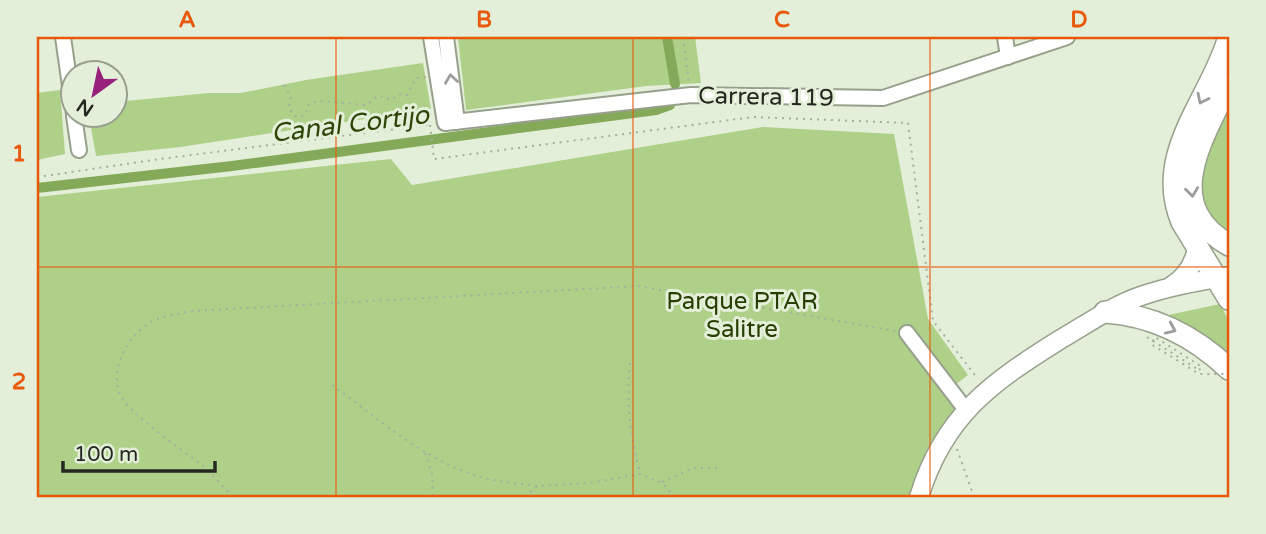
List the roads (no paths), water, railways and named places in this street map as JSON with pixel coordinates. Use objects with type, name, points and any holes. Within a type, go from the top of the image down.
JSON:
[{"type":"highway","points":[[1229,37],[1183,137],[1172,184],[1177,209],[1197,248],[1223,277],[1229,299]]},
{"type":"highway","points":[[1229,83],[1191,173],[1191,193],[1202,223],[1229,245]]},
{"type":"highway","points":[[1105,312],[1131,315],[1167,327],[1200,345],[1229,371]]},
{"type":"main road","points":[[1167,289],[1187,274],[1197,248]]},
{"type":"main road","points":[[919,497],[944,439],[966,410],[986,390],[1105,312],[1143,295],[1223,277]]},
{"type":"street","points":[[63,37],[66,60]]},
{"type":"street","points":[[431,37],[445,123],[457,121],[446,37]]},
{"type":"street","points":[[1005,37],[1008,57]]},
{"type":"street","name":"Carrera 119","points":[[457,121],[691,95],[883,98],[1067,37]]},
{"type":"street","points":[[76,130],[79,150]]},
{"type":"street","points":[[907,333],[966,410]]},
{"type":"waterway","name":"Canal Cortijo","points":[[667,37],[675,84]]},
{"type":"waterway","name":"Canal Cortijo","points":[[37,188],[232,166],[656,110],[670,105]]},
{"type":"park label","name":"Parque PTAR Salitre","points":[[742,315]]}]
